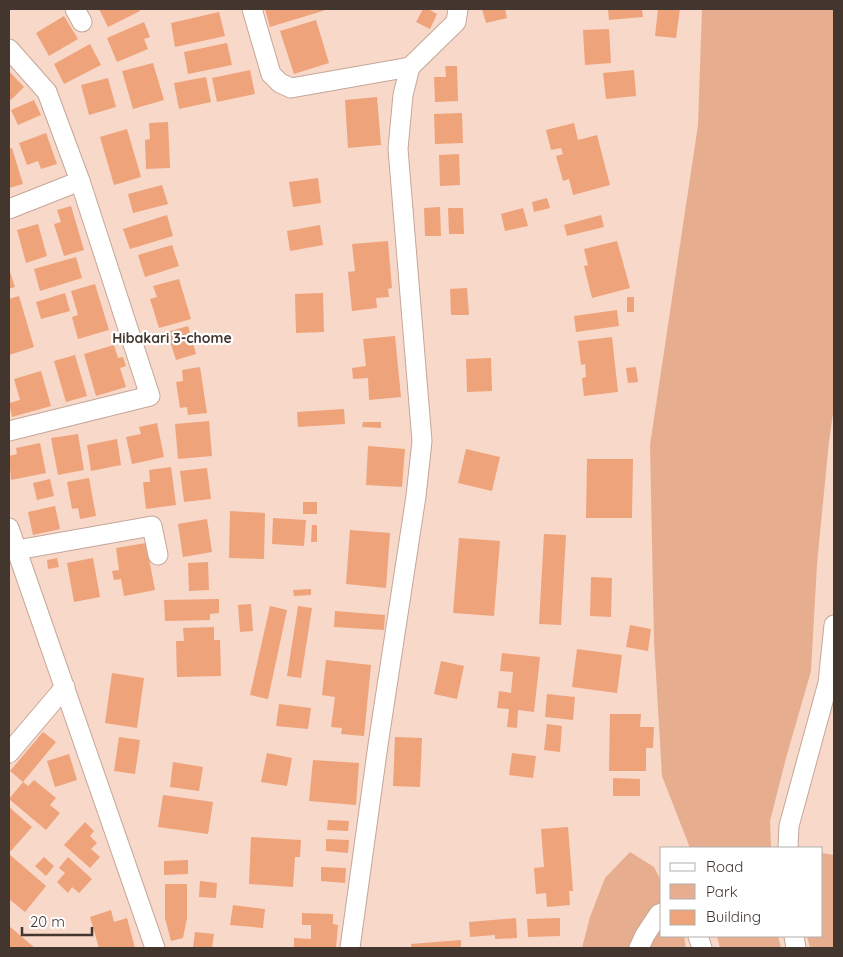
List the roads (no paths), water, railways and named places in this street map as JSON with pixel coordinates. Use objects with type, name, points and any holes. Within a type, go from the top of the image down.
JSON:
[{"type":"street","points":[[252,9],[271,74],[280,83],[291,88],[410,67]]},
{"type":"street","points":[[350,948],[378,745],[416,496],[422,441],[398,149],[403,95],[410,67],[456,22],[458,9]]},
{"type":"street","points":[[9,49],[47,92],[80,181],[150,396],[9,431]]},
{"type":"street","points":[[9,209],[80,181]]},
{"type":"street","points":[[17,550],[152,526],[158,555]]},
{"type":"street","points":[[9,528],[155,948]]},
{"type":"street","points":[[788,847],[789,826],[828,683],[834,625]]},
{"type":"street","points":[[9,753],[65,687]]},
{"type":"street","points":[[639,948],[645,935],[660,914]]},
{"type":"district","name":"Hibakari 3-chome","points":[[172,338]]}]
